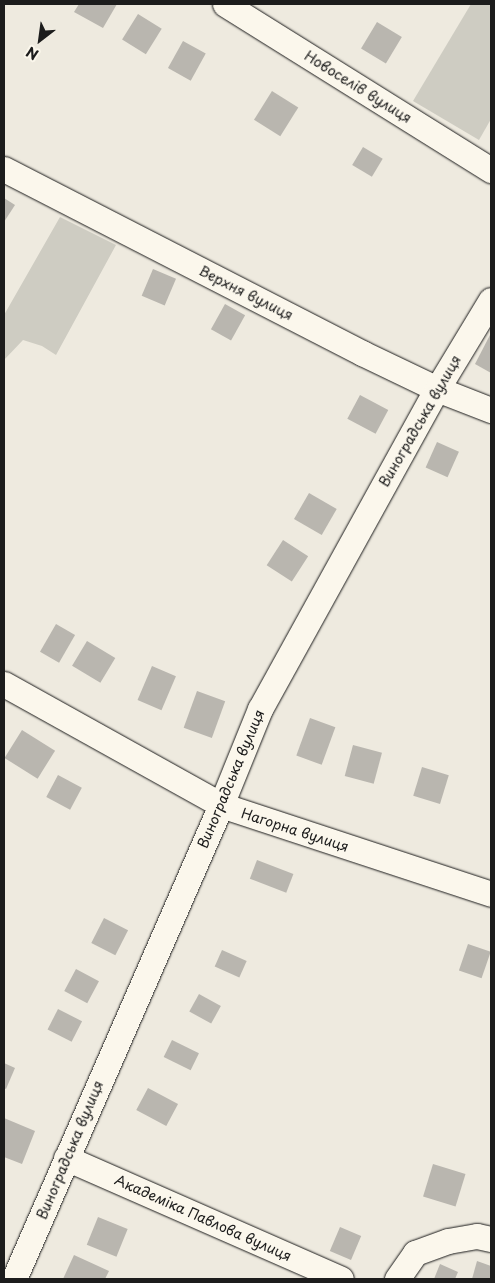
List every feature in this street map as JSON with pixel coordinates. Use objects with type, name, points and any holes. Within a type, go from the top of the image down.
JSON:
[{"type":"street","name":"Новоселів вулиця","points":[[225,4],[491,170]]},
{"type":"street","name":"Верхня вулиця","points":[[4,169],[362,353],[437,389],[491,410]]},
{"type":"street","name":"Виноградська вулиця","points":[[14,1279],[221,805],[260,709],[437,389],[491,300]]},
{"type":"street","name":"Нагорна вулиця","points":[[4,684],[221,805],[491,894]]},
{"type":"street","name":"Академіка Павлова вулиця","points":[[66,1158],[340,1279]]},
{"type":"street","points":[[397,1279],[415,1253],[448,1241],[478,1236],[491,1239]]},
{"type":"shaded area","points":[[471,4],[491,4],[491,119],[479,140],[413,101]]},
{"type":"shaded area","points":[[60,217],[116,245],[56,355],[42,346],[23,340],[4,360],[4,315]]},
{"type":"building","points":[[79,4],[117,4],[103,28],[74,12]]},
{"type":"building","points":[[138,14],[162,29],[146,54],[122,39]]},
{"type":"building","points":[[377,22],[402,37],[386,64],[361,49]]},
{"type":"building","points":[[183,41],[206,54],[191,81],[168,68]]},
{"type":"building","points":[[272,91],[298,107],[280,136],[254,120]]},
{"type":"building","points":[[363,147],[383,159],[372,177],[352,165]]},
{"type":"building","points":[[4,198],[15,205],[4,222]]},
{"type":"building","points":[[153,269],[176,279],[165,305],[142,296]]},
{"type":"building","points":[[225,304],[245,315],[231,341],[211,329]]},
{"type":"building","points":[[491,333],[491,373],[475,364]]},
{"type":"building","points":[[360,395],[388,410],[376,434],[347,419]]},
{"type":"building","points":[[437,442],[459,452],[448,477],[426,468]]},
{"type":"building","points":[[309,493],[337,509],[322,535],[294,519]]},
{"type":"building","points":[[283,540],[308,556],[292,581],[267,565]]},
{"type":"building","points":[[56,624],[75,635],[59,663],[40,652]]},
{"type":"building","points":[[87,641],[115,658],[100,683],[72,666]]},
{"type":"building","points":[[152,666],[176,676],[161,710],[138,700]]},
{"type":"building","points":[[197,691],[225,701],[212,738],[184,728]]},
{"type":"building","points":[[310,718],[335,727],[322,765],[296,756]]},
{"type":"building","points":[[22,730],[55,751],[38,779],[5,758]]},
{"type":"building","points":[[353,745],[382,753],[374,784],[345,776]]},
{"type":"building","points":[[422,767],[449,775],[440,804],[413,796]]},
{"type":"building","points":[[58,775],[82,788],[70,810],[46,797]]},
{"type":"building","points":[[257,860],[293,874],[286,893],[250,879]]},
{"type":"building","points":[[104,918],[128,930],[115,955],[91,943]]},
{"type":"building","points":[[468,944],[491,952],[482,978],[459,970]]},
{"type":"building","points":[[222,950],[247,961],[239,977],[215,966]]},
{"type":"building","points":[[76,969],[99,981],[87,1003],[64,991]]},
{"type":"building","points":[[199,994],[221,1006],[211,1024],[189,1011]]},
{"type":"building","points":[[58,1009],[82,1021],[72,1042],[48,1029]]},
{"type":"building","points":[[172,1040],[199,1053],[191,1070],[164,1057]]},
{"type":"building","points":[[4,1063],[15,1068],[6,1089],[4,1088]]},
{"type":"building","points":[[148,1088],[178,1104],[166,1126],[136,1110]]},
{"type":"building","points":[[4,1118],[35,1131],[22,1164],[4,1157]]},
{"type":"building","points":[[433,1164],[466,1174],[456,1206],[423,1197]]},
{"type":"building","points":[[98,1217],[128,1229],[116,1257],[87,1245]]},
{"type":"building","points":[[340,1227],[361,1236],[351,1260],[330,1251]]},
{"type":"building","points":[[74,1255],[109,1271],[105,1279],[63,1279]]},
{"type":"building","points":[[477,1261],[491,1266],[491,1279],[472,1279]]},
{"type":"building","points":[[440,1264],[458,1272],[455,1279],[434,1279]]}]
